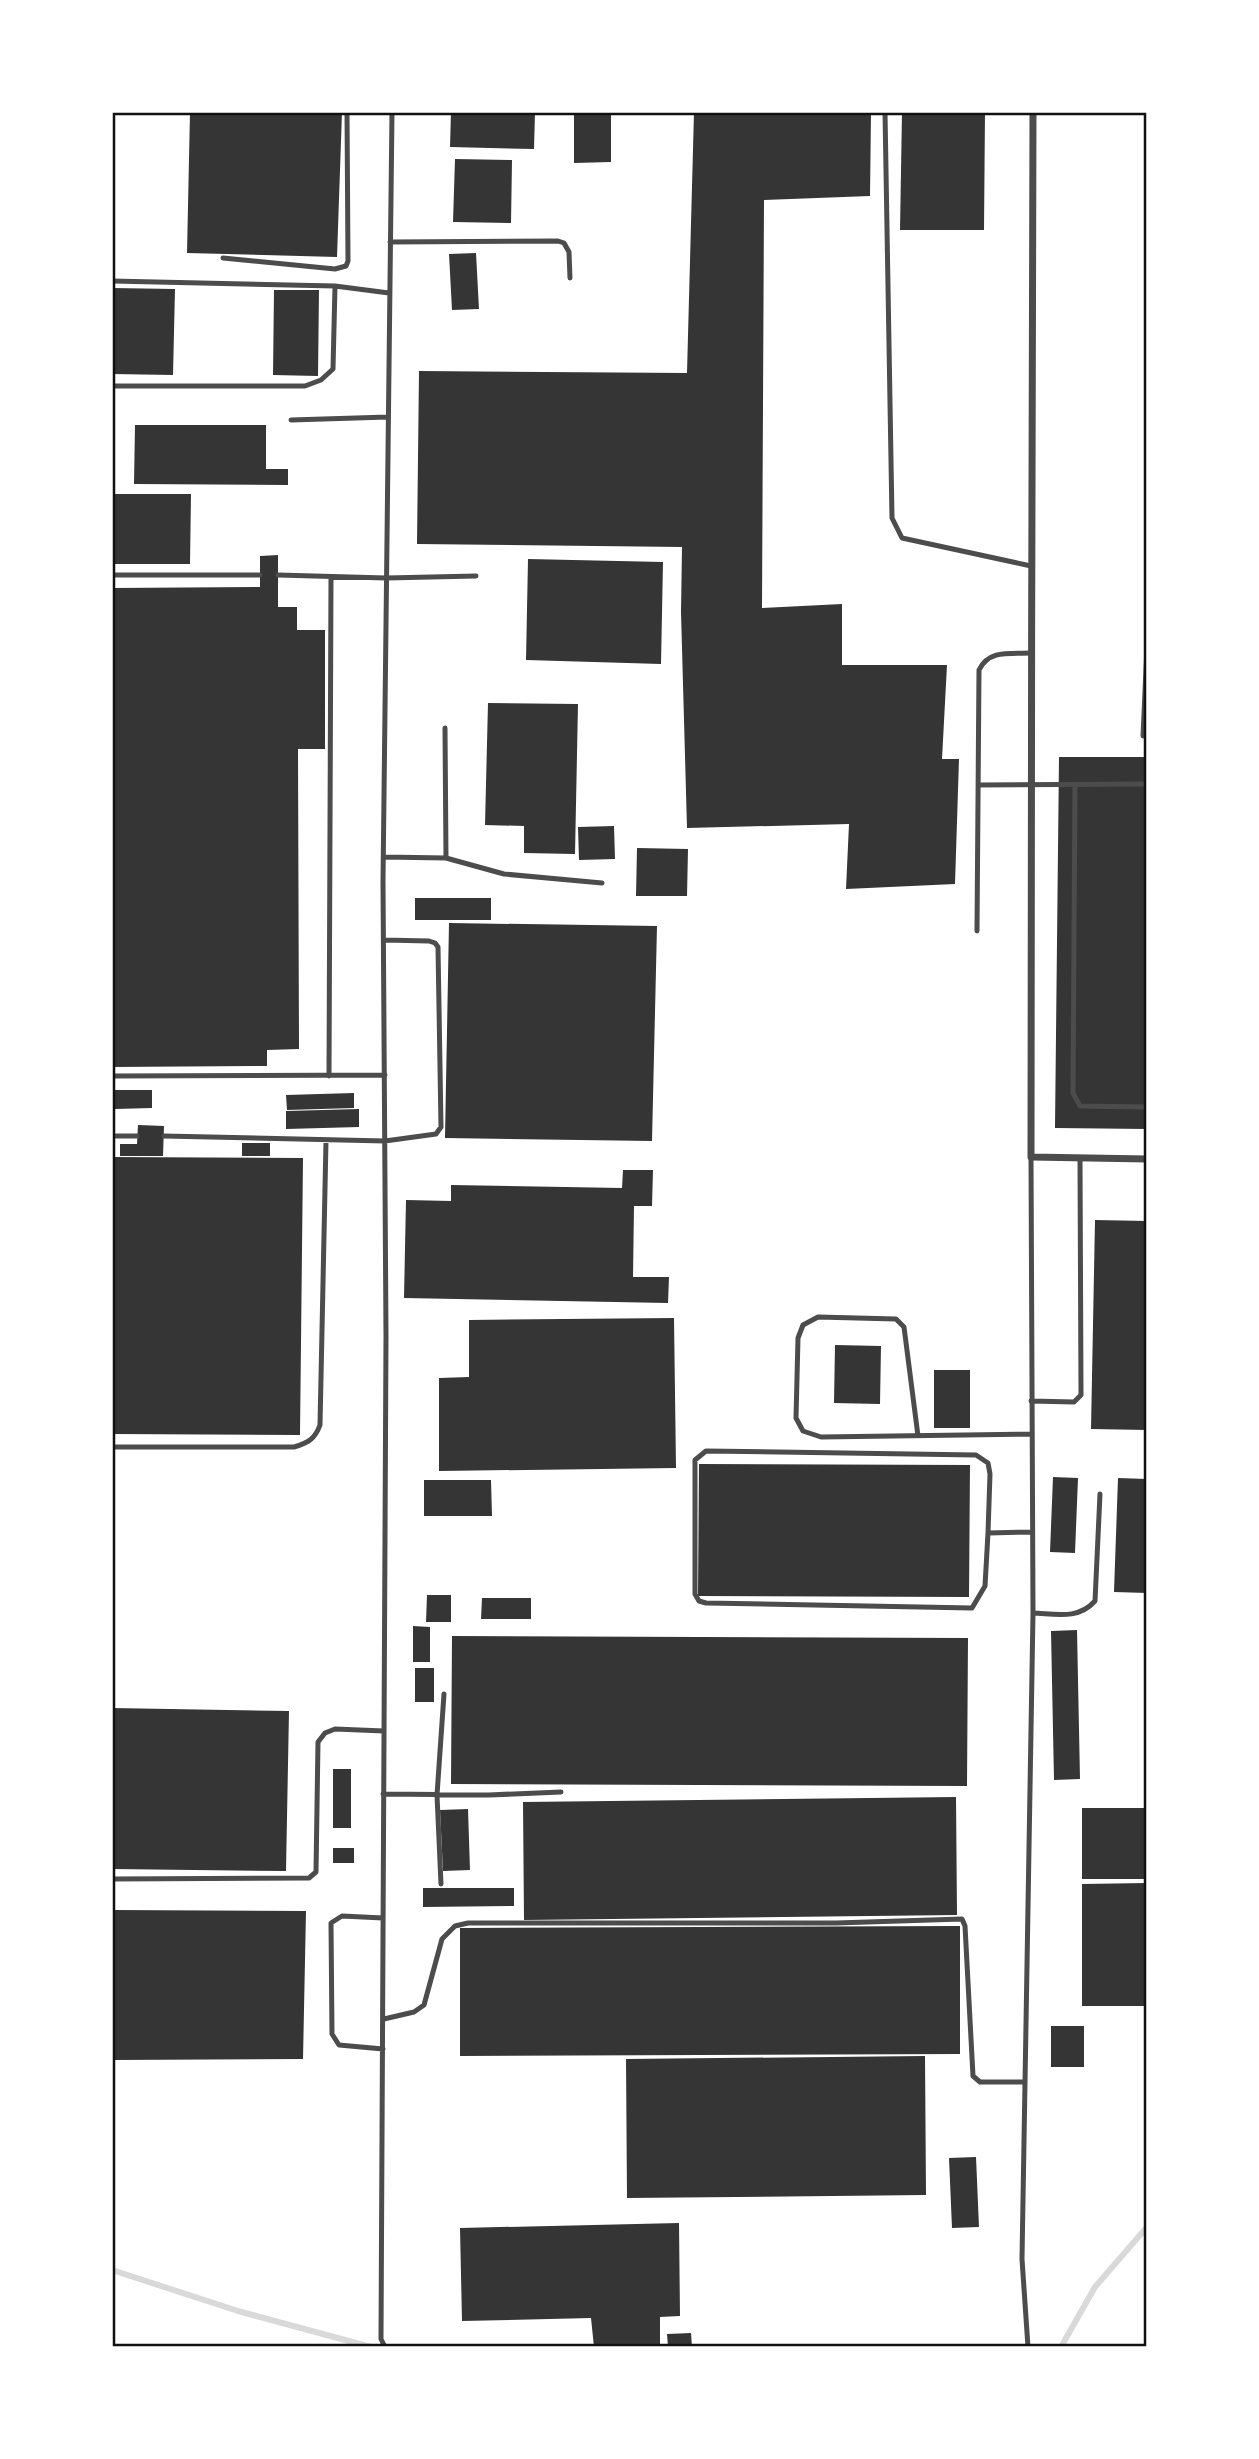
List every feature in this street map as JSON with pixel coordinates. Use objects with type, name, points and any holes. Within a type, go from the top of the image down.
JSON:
[{"type":"street","points":[[1033,112],[1031,1157],[1147,1159]]},
{"type":"lane","points":[[223,258],[335,269],[346,266],[347,112]]},
{"type":"lane","points":[[385,2347],[380,2339],[384,2019],[384,857],[392,112]]},
{"type":"lane","points":[[885,112],[892,518],[902,538],[1031,566]]},
{"type":"lane","points":[[390,242],[558,241],[564,243],[569,252],[570,278]]},
{"type":"lane","points":[[112,281],[335,286],[389,293]]},
{"type":"lane","points":[[112,386],[305,386],[321,380],[333,369],[335,286]]},
{"type":"lane","points":[[291,420],[388,417]]},
{"type":"lane","points":[[112,575],[260,575]]},
{"type":"lane","points":[[278,575],[386,578],[476,576]]},
{"type":"lane","points":[[328,1076],[331,577]]},
{"type":"lane","points":[[1143,736],[1147,647]]},
{"type":"lane","points":[[977,931],[979,670],[990,655],[1031,653]]},
{"type":"lane","points":[[444,728],[446,858]]},
{"type":"lane","points":[[979,785],[1147,784]]},
{"type":"lane","points":[[1075,785],[1073,1093],[1080,1106],[1147,1107]]},
{"type":"lane","points":[[384,857],[446,858],[504,874],[602,883]]},
{"type":"lane","points":[[164,1136],[385,1141],[436,1134],[441,1127],[438,947],[429,941],[384,940]]},
{"type":"lane","points":[[112,1076],[385,1076]]},
{"type":"lane","points":[[112,1136],[137,1136]]},
{"type":"lane","points":[[112,1447],[294,1447],[307,1443],[316,1436],[320,1425],[326,1141]]},
{"type":"lane","points":[[1028,2347],[1022,2259],[1033,1613],[1031,1157]]},
{"type":"lane","points":[[1031,1401],[1073,1402],[1081,1395],[1080,1158]]},
{"type":"lane","points":[[918,1436],[908,1338],[904,1327],[896,1319],[818,1317],[803,1325],[798,1338],[796,1418],[803,1431],[821,1437],[918,1436],[1031,1434]]},
{"type":"lane","points":[[706,1451],[976,1455],[988,1463],[990,1474],[988,1533],[985,1586],[972,1608],[705,1603],[699,1601],[695,1594],[695,1460],[706,1451]]},
{"type":"lane","points":[[1033,1613],[1071,1615],[1087,1610],[1095,1601],[1100,1494]]},
{"type":"lane","points":[[988,1533],[1032,1532]]},
{"type":"lane","points":[[441,1884],[437,1795],[444,1693]]},
{"type":"lane","points":[[112,1879],[309,1878],[316,1872],[318,1742],[325,1733],[335,1729],[384,1731]]},
{"type":"lane","points":[[383,1794],[561,1792]]},
{"type":"lane","points":[[383,1918],[342,1916],[331,1923],[334,2041],[339,2045],[383,2049]]},
{"type":"lane","points":[[384,2019],[420,2009],[424,2004],[442,1939],[455,1926],[468,1923],[835,1923],[962,1919],[965,1926],[973,2076],[980,2082],[1025,2082]]},
{"type":"building","points":[[190,112],[342,112],[337,257],[187,253]]},
{"type":"building","points":[[451,112],[535,112],[534,149],[450,147]]},
{"type":"building","points":[[574,112],[611,112],[611,162],[574,163]]},
{"type":"building","points":[[694,112],[871,112],[870,196],[764,200],[762,608],[842,604],[842,665],[947,665],[942,759],[959,759],[955,884],[846,889],[849,824],[687,828],[681,612],[682,547],[417,544],[419,371],[687,373]]},
{"type":"building","points":[[902,112],[985,112],[984,230],[900,230]]},
{"type":"building","points":[[455,159],[512,160],[511,223],[453,222]]},
{"type":"building","points":[[476,253],[479,309],[452,310],[449,254]]},
{"type":"building","points":[[112,288],[175,289],[173,375],[112,374]]},
{"type":"building","points":[[274,290],[319,290],[318,376],[273,375]]},
{"type":"building","points":[[135,425],[266,425],[266,469],[288,469],[288,485],[134,484]]},
{"type":"building","points":[[112,494],[191,494],[190,564],[112,564]]},
{"type":"building","points":[[278,555],[278,607],[297,607],[297,630],[325,630],[325,749],[298,749],[299,1049],[267,1050],[267,1066],[112,1067],[112,588],[260,587],[260,556]]},
{"type":"building","points":[[528,559],[663,562],[661,664],[526,660]]},
{"type":"building","points":[[488,703],[578,704],[575,854],[524,853],[524,826],[485,825]]},
{"type":"building","points":[[1059,757],[1147,757],[1147,1129],[1055,1128]]},
{"type":"building","points":[[614,826],[615,859],[579,860],[578,827]]},
{"type":"building","points":[[637,848],[688,849],[687,896],[636,896]]},
{"type":"building","points":[[415,898],[491,898],[491,920],[415,920]]},
{"type":"building","points":[[449,923],[657,926],[652,1141],[445,1138]]},
{"type":"building","points":[[115,1090],[152,1090],[152,1108],[115,1109]]},
{"type":"building","points":[[354,1093],[354,1108],[287,1110],[286,1095]]},
{"type":"building","points":[[359,1109],[359,1127],[286,1129],[286,1111]]},
{"type":"building","points":[[138,1125],[164,1126],[163,1156],[120,1156],[120,1144],[137,1144]]},
{"type":"building","points":[[242,1143],[270,1143],[270,1156],[242,1156]]},
{"type":"building","points":[[112,1157],[303,1158],[300,1435],[112,1434]]},
{"type":"building","points":[[623,1170],[653,1170],[652,1206],[634,1206],[633,1277],[669,1277],[668,1303],[404,1298],[406,1200],[451,1201],[451,1185],[622,1188]]},
{"type":"building","points":[[1095,1220],[1147,1221],[1147,1430],[1091,1429]]},
{"type":"building","points":[[674,1318],[676,1468],[439,1471],[439,1378],[469,1377],[469,1320]]},
{"type":"building","points":[[835,1345],[881,1346],[880,1404],[834,1403]]},
{"type":"building","points":[[934,1370],[970,1370],[970,1428],[934,1428]]},
{"type":"building","points":[[699,1464],[970,1465],[969,1597],[698,1596]]},
{"type":"building","points":[[1053,1477],[1078,1478],[1075,1553],[1050,1552]]},
{"type":"building","points":[[1118,1478],[1147,1479],[1147,1593],[1114,1592]]},
{"type":"building","points":[[424,1480],[491,1480],[492,1516],[424,1516]]},
{"type":"building","points":[[427,1595],[451,1595],[451,1622],[426,1622]]},
{"type":"building","points":[[482,1598],[531,1598],[531,1619],[481,1619]]},
{"type":"building","points":[[413,1626],[430,1627],[430,1662],[413,1662]]},
{"type":"building","points":[[1077,1630],[1080,1779],[1054,1780],[1051,1631]]},
{"type":"building","points":[[452,1636],[968,1638],[967,1786],[451,1784]]},
{"type":"building","points":[[415,1668],[434,1668],[434,1702],[415,1702]]},
{"type":"building","points":[[112,1708],[289,1711],[286,1871],[112,1869]]},
{"type":"building","points":[[333,1769],[351,1769],[351,1828],[333,1828]]},
{"type":"building","points":[[956,1797],[957,1915],[524,1920],[523,1802]]},
{"type":"building","points":[[1082,1808],[1147,1808],[1147,1879],[1082,1879]]},
{"type":"building","points":[[468,1809],[470,1870],[443,1871],[440,1810]]},
{"type":"building","points":[[333,1848],[354,1848],[354,1863],[333,1863]]},
{"type":"building","points":[[1147,1883],[1147,2006],[1082,2006],[1082,1884]]},
{"type":"building","points":[[423,1888],[514,1888],[514,1906],[423,1907]]},
{"type":"building","points":[[112,1910],[306,1911],[303,2059],[112,2060]]},
{"type":"building","points":[[960,1926],[960,2054],[460,2056],[460,1928]]},
{"type":"building","points":[[1051,2026],[1084,2026],[1084,2067],[1051,2067]]},
{"type":"building","points":[[925,2056],[926,2195],[627,2198],[626,2059]]},
{"type":"building","points":[[976,2157],[979,2227],[952,2228],[949,2158]]},
{"type":"building","points":[[679,2223],[680,2316],[660,2317],[660,2347],[594,2347],[591,2318],[462,2321],[460,2228]]},
{"type":"building","points":[[691,2333],[692,2347],[668,2347],[667,2334]]},
{"type":"waterway","points":[[1061,2347],[1095,2287],[1147,2227]]},
{"type":"waterway","points":[[112,2270],[238,2311],[371,2347]]}]
